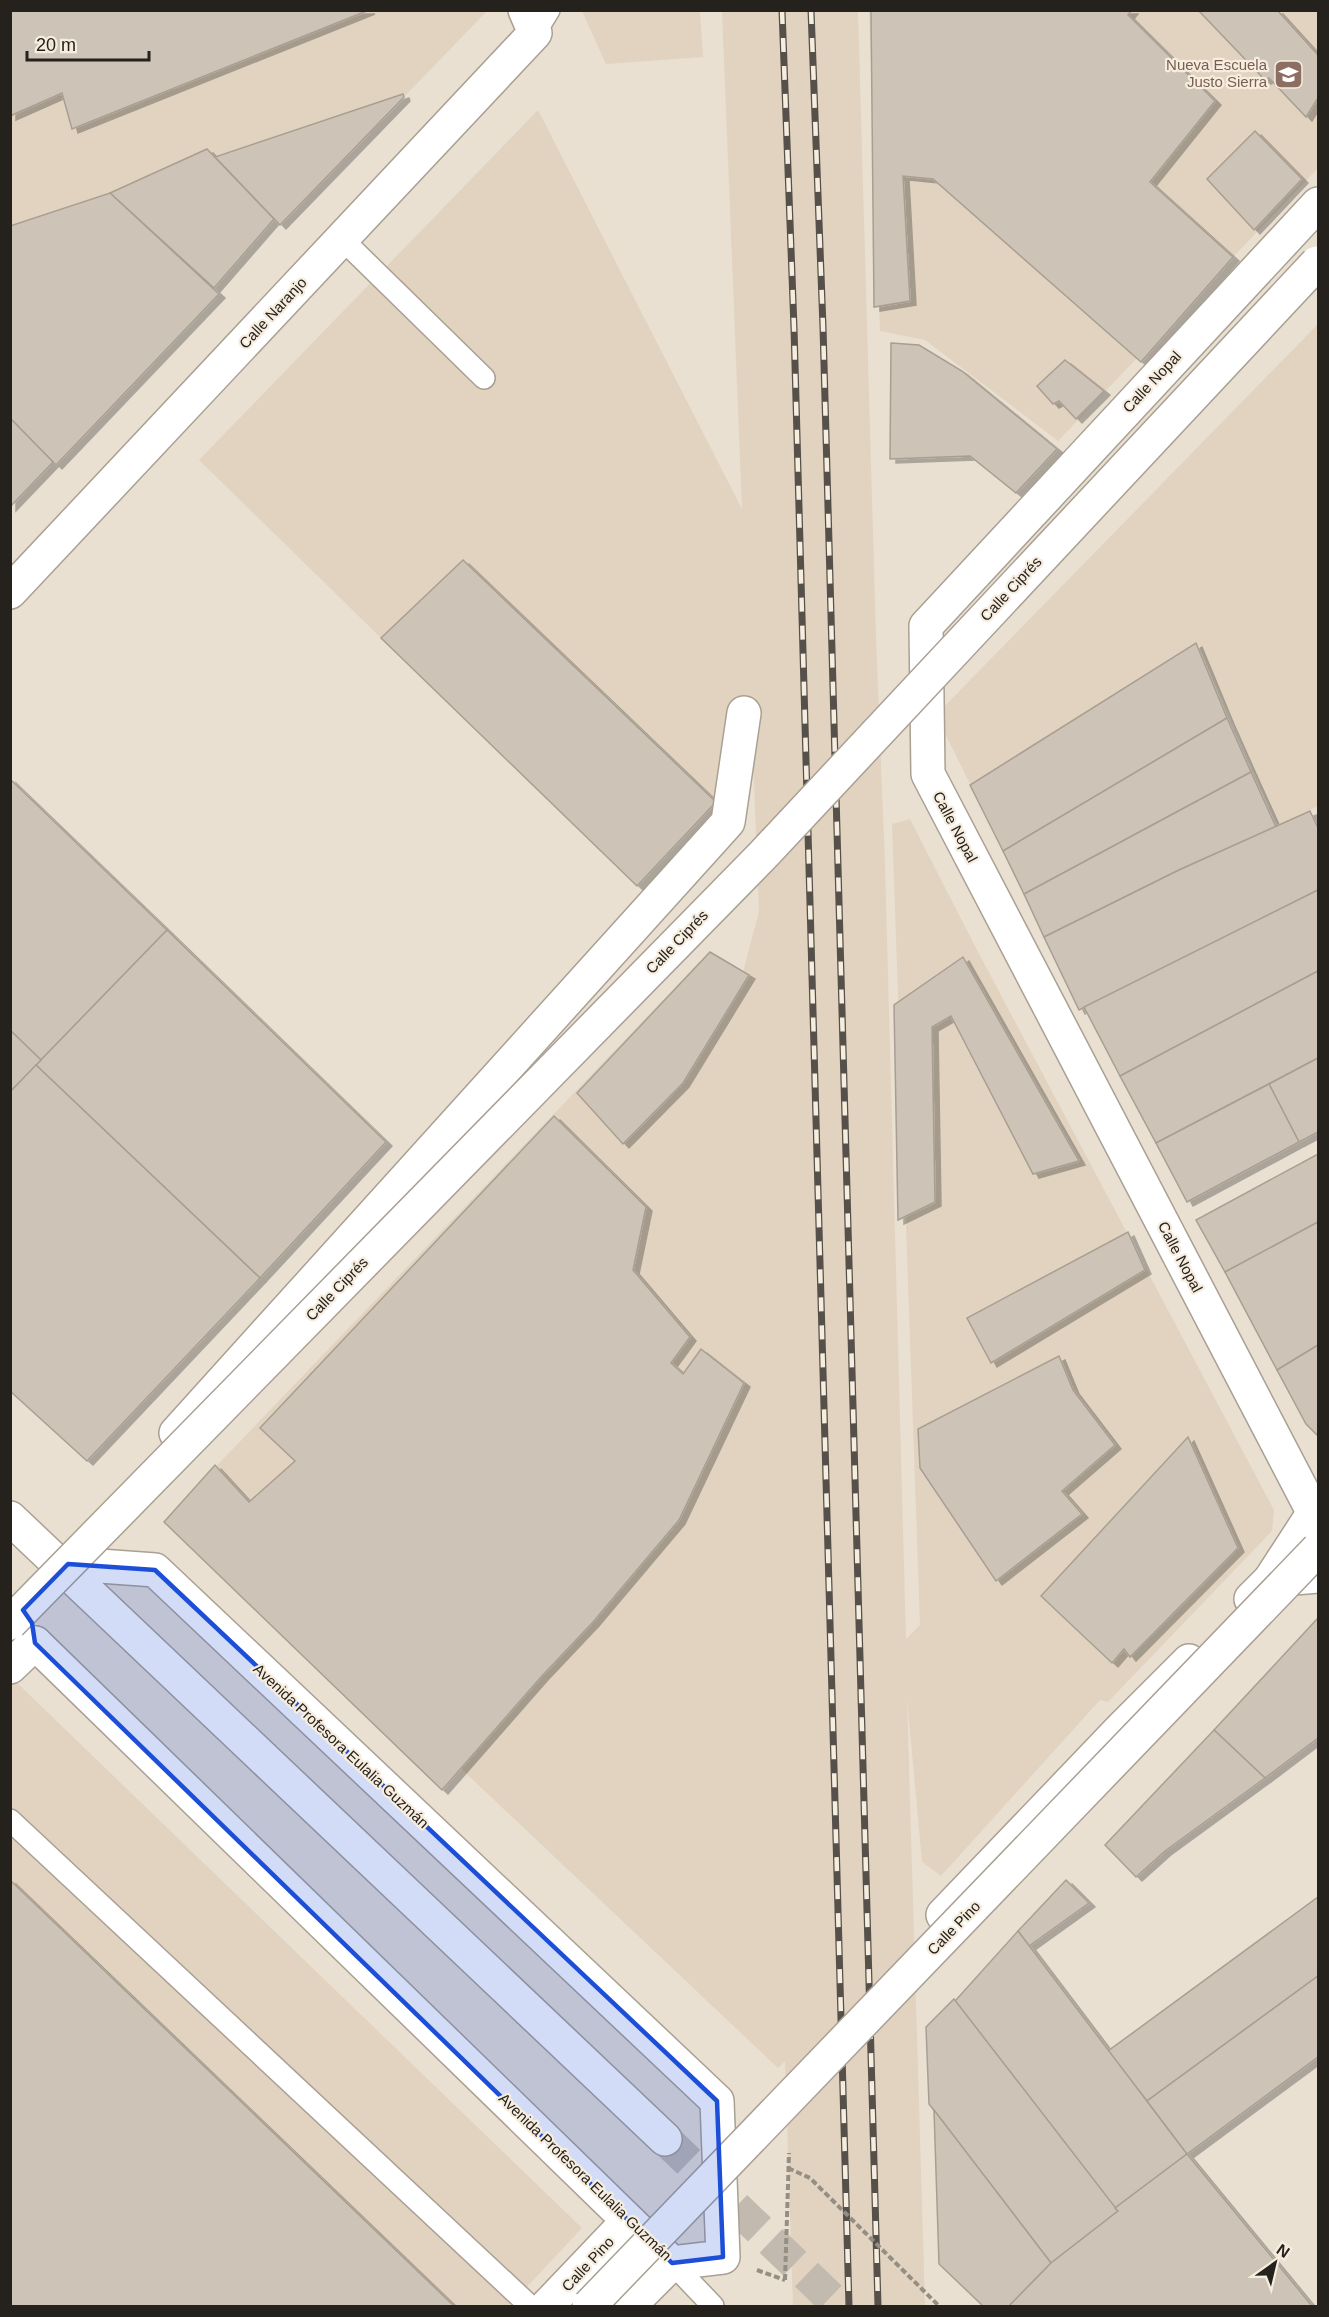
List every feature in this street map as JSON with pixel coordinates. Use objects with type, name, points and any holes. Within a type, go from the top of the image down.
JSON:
[{"type":"street","name":"Calle Naranjo","points":[[10,592],[342,239],[536,18]]},
{"type":"street","name":"Calle Nopal","points":[[1317,1513],[928,774],[926,626],[1318,204]]},
{"type":"street","points":[[1283,241],[1318,254]]},
{"type":"street","name":"Calle Ciprés","points":[[10,1667],[23,1633],[763,855],[1318,261]]},
{"type":"street","points":[[58,1563],[728,822],[744,713]]},
{"type":"street","points":[[942,1915],[1121,1728],[1270,1580],[1317,1513]]},
{"type":"street","points":[[10,1518],[664,2139]]},
{"type":"street","name":"Calle Pino","points":[[589,2307],[1318,1549]]},
{"type":"street","name":"Avenida Profesora Eulalia Guzmán","points":[[23,1633],[672,2263],[723,2257],[717,2101],[155,1570],[58,1563]]},
{"type":"street","points":[[1270,1580],[1318,1576]]},
{"type":"street","points":[[10,1602],[21,1608],[32,1623],[23,1633]]},
{"type":"street","name":"Calle Pino","points":[[547,2307],[628,2221]]},
{"type":"street","points":[[629,2307],[672,2263]]},
{"type":"lane","points":[[342,239],[484,378]]},
{"type":"lane","points":[[10,1820],[530,2307]]},
{"type":"lane","points":[[672,2263],[713,2307]]},
{"type":"path","points":[[785,2280],[789,2151]]},
{"type":"path","points":[[788,2168],[810,2178],[939,2307]]},
{"type":"highlighted area","points":[[68,1564],[155,1570],[717,2101],[723,2257],[672,2263],[35,1643],[32,1623],[23,1610]]},
{"type":"shaded area","points":[[10,11],[487,11],[404,97],[403,95],[215,157],[207,149],[110,193],[11,226]]},
{"type":"shaded area","points":[[582,11],[700,11],[703,57],[606,64]]},
{"type":"shaded area","points":[[722,11],[858,11],[876,637],[885,864],[906,1639],[920,1625],[892,824],[910,819],[1274,1510],[1272,1531],[1108,1702],[1100,1700],[941,1876],[922,1862],[907,1699],[925,2306],[793,2306],[785,2061],[778,2068],[455,1763],[328,1648],[180,1504],[708,953],[743,972],[759,911],[753,758],[713,799],[463,560],[381,638],[199,460],[538,110],[742,509]]},
{"type":"shaded area","points":[[869,11],[1318,11],[1318,168],[1058,441],[925,340],[880,331]]},
{"type":"shaded area","points":[[1318,324],[1318,806],[1278,826],[1199,646],[971,786],[936,715]]},
{"type":"shaded area","points":[[12,1678],[582,2228],[509,2306],[11,2306],[10,1680]]},
{"type":"building","points":[[10,10],[369,10],[72,129],[62,93],[10,116]]},
{"type":"building","points":[[871,10],[1132,10],[1128,15],[1215,101],[1150,182],[1233,257],[1141,362],[933,179],[903,176],[910,301],[874,307]]},
{"type":"building","name":"Nueva Escuela Justo Sierra","points":[[1198,10],[1277,10],[1318,55],[1318,98],[1306,117],[1269,78],[1265,80]]},
{"type":"building","points":[[403,94],[404,97],[280,225],[215,157]]},
{"type":"building","points":[[1255,131],[1302,179],[1254,230],[1207,179]]},
{"type":"building","points":[[207,149],[274,219],[214,288],[110,193]]},
{"type":"building","points":[[110,193],[219,294],[56,465],[10,418],[10,226]]},
{"type":"building","points":[[891,343],[919,345],[962,371],[1057,449],[1016,493],[970,456],[890,459]]},
{"type":"building","points":[[1065,360],[1104,391],[1076,419],[1059,401],[1053,404],[1037,386]]},
{"type":"building","points":[[10,418],[53,462],[10,507]]},
{"type":"building","points":[[463,560],[716,802],[637,886],[381,638]]},
{"type":"building","points":[[1196,643],[1227,718],[1003,851],[970,785]]},
{"type":"building","points":[[1227,718],[1251,772],[1024,894],[1003,851]]},
{"type":"building","points":[[1251,772],[1276,827],[1179,870],[1044,937],[1024,894]]},
{"type":"building","points":[[10,779],[167,930],[41,1060],[10,1030]]},
{"type":"building","points":[[1310,811],[1318,828],[1318,890],[1079,1010],[1044,937],[1179,870]]},
{"type":"building","points":[[1318,890],[1318,971],[1120,1076],[1084,1007]]},
{"type":"building","points":[[167,930],[386,1142],[260,1278],[36,1065]]},
{"type":"building","points":[[710,952],[749,975],[683,1083],[623,1144],[577,1093]]},
{"type":"building","points":[[963,957],[1079,1161],[1033,1174],[951,1016],[932,1027],[935,1202],[898,1220],[894,1005]]},
{"type":"building","points":[[1318,971],[1318,1058],[1156,1143],[1120,1076]]},
{"type":"building","points":[[10,1030],[41,1060],[10,1092]]},
{"type":"building","points":[[1318,1058],[1318,1132],[1299,1142],[1269,1084]]},
{"type":"building","points":[[36,1065],[260,1278],[87,1461],[10,1391],[10,1092]]},
{"type":"building","points":[[1269,1084],[1299,1142],[1187,1202],[1156,1143]]},
{"type":"building","points":[[554,1116],[646,1207],[633,1270],[690,1337],[671,1363],[683,1374],[701,1349],[744,1383],[679,1520],[593,1622],[541,1677],[442,1790],[164,1522],[215,1465],[249,1502],[295,1461],[260,1428]]},
{"type":"building","points":[[1318,1154],[1318,1222],[1225,1272],[1196,1220]]},
{"type":"building","points":[[1318,1222],[1318,1345],[1277,1370],[1225,1272]]},
{"type":"building","points":[[1128,1232],[1145,1270],[991,1363],[967,1318]]},
{"type":"building","points":[[1318,1345],[1318,1436],[1306,1424],[1277,1370]]},
{"type":"building","points":[[1059,1356],[1073,1390],[1115,1445],[1062,1491],[1082,1514],[996,1581],[920,1468],[918,1429]]},
{"type":"building","points":[[1188,1437],[1238,1548],[1130,1657],[1124,1649],[1112,1663],[1041,1596]]},
{"type":"building","points":[[1318,1618],[1318,1738],[1265,1778],[1214,1730]]},
{"type":"building","points":[[1214,1730],[1265,1778],[1165,1851],[1136,1877],[1105,1845]]},
{"type":"building","points":[[10,1880],[454,2306],[10,2306]]},
{"type":"building","points":[[1066,1880],[1089,1903],[1029,1946],[1018,1931]]},
{"type":"building","points":[[1318,1897],[1318,1976],[1147,2101],[1108,2051]]},
{"type":"building","points":[[1018,1931],[1187,2154],[1115,2208],[955,2001]]},
{"type":"building","points":[[1318,1976],[1318,2057],[1187,2154],[1147,2101]]},
{"type":"building","points":[[954,1999],[1118,2211],[1051,2263],[929,2104],[926,2027]]},
{"type":"building","points":[[934,2110],[1051,2263],[1009,2306],[983,2306],[939,2264]]},
{"type":"building","points":[[1187,2154],[1312,2306],[1009,2306],[1051,2263],[1118,2211],[1115,2208]]},
{"type":"tunnel","points":[[665,2139],[839,2306]]},
{"type":"railway","points":[[782,10],[794,328],[849,2306]]},
{"type":"railway","points":[[811,10],[823,327],[878,2306]]},
{"type":"place","name":"Nueva Escuela Justo Sierra","points":[[1288,74]]}]
